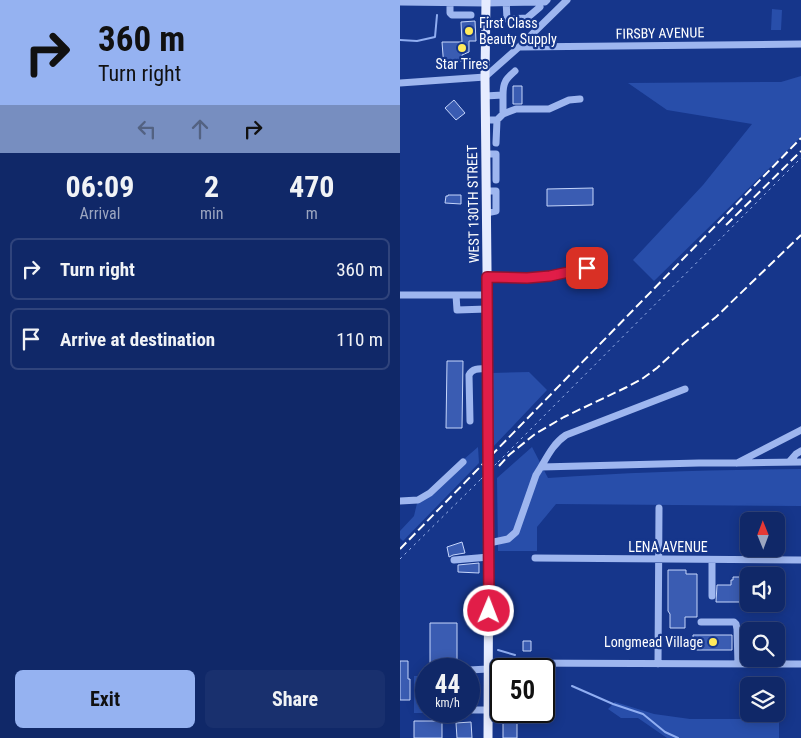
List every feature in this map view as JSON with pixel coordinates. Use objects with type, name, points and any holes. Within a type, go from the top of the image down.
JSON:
[{"type":"main road","name":"WEST 130TH STREET","points":[[486,2],[485,120],[489,543],[488,738]]},
{"type":"street","points":[[400,83],[485,78],[567,0]]},
{"type":"street","points":[[400,2],[506,1],[542,3]]},
{"type":"street","points":[[506,1],[506,18],[527,18],[542,3]]},
{"type":"street","points":[[450,3],[452,14],[471,15]]},
{"type":"street","points":[[542,3],[550,17]]},
{"type":"street","name":"FIRSBY AVENUE","points":[[519,47],[801,44]]},
{"type":"street","points":[[503,114],[504,83],[516,71]]},
{"type":"street","points":[[485,96],[503,95]]},
{"type":"street","points":[[486,213],[496,211],[497,120],[503,114],[516,109],[549,109],[569,100],[580,99]]},
{"type":"street","points":[[485,120],[497,120]]},
{"type":"street","points":[[486,142],[496,143]]},
{"type":"street","points":[[486,154],[496,154]]},
{"type":"street","points":[[486,180],[496,180]]},
{"type":"street","points":[[486,191],[496,191]]},
{"type":"street","points":[[487,277],[527,278],[550,276],[587,268]]},
{"type":"street","points":[[400,295],[488,295]]},
{"type":"street","points":[[456,295],[457,310],[488,309]]},
{"type":"street","points":[[470,421],[470,372],[475,369],[488,369]]},
{"type":"street","points":[[489,543],[508,540],[516,532],[536,475],[558,440],[566,435],[685,389]]},
{"type":"street","points":[[736,463],[801,430]]},
{"type":"street","points":[[789,462],[801,451]]},
{"type":"street","points":[[400,501],[418,500],[430,493],[463,462]]},
{"type":"street","points":[[541,467],[801,462]]},
{"type":"street","points":[[658,664],[659,508]]},
{"type":"street","points":[[454,560],[489,557]]},
{"type":"street","name":"LENA AVENUE","points":[[535,558],[801,560]]},
{"type":"street","points":[[712,560],[712,596]]},
{"type":"street","points":[[701,622],[734,622],[736,624],[738,664]]},
{"type":"street","points":[[480,668],[488,666],[658,664],[801,664]]},
{"type":"street","points":[[480,710],[488,710]]},
{"type":"path","points":[[400,559],[801,158]]},
{"type":"shaded area","points":[[772,9],[782,10],[781,30],[771,30]]},
{"type":"shaded area","points":[[801,76],[801,137],[654,281],[633,260],[703,185],[752,124],[667,110],[628,83],[781,82]]},
{"type":"shaded area","points":[[529,372],[547,390],[492,448],[491,373]]},
{"type":"shaded area","points":[[478,447],[479,463],[403,541],[400,538],[400,531],[414,516],[418,499]]},
{"type":"shaded area","points":[[532,447],[548,478],[611,474],[801,469],[801,506],[556,504],[537,527],[537,551],[498,551],[497,478]]},
{"type":"shaded area","points":[[414,676],[415,676],[415,713]]},
{"type":"shaded area","points":[[615,702],[654,714],[690,719],[740,719],[740,722],[779,722],[779,738],[667,738],[638,718],[621,718],[608,709]]},
{"type":"building","points":[[475,21],[476,41],[469,41],[469,52],[462,55],[462,61],[455,61],[456,67],[444,68],[442,42],[462,42],[461,22]]},
{"type":"building","points":[[513,86],[522,86],[522,104],[513,104]]},
{"type":"building","points":[[454,100],[465,113],[456,120],[445,108]]},
{"type":"building","points":[[593,188],[593,205],[547,206],[547,189]]},
{"type":"building","points":[[461,195],[461,204],[445,203],[446,196]]},
{"type":"building","points":[[447,361],[463,361],[462,428],[446,428]]},
{"type":"building","points":[[462,542],[465,553],[449,557],[447,547]]},
{"type":"building","points":[[479,563],[479,573],[458,572],[458,565]]},
{"type":"building","points":[[668,570],[686,570],[686,574],[697,574],[697,617],[685,617],[685,628],[670,628]]},
{"type":"building","points":[[733,577],[740,577],[740,602],[716,602],[717,585],[731,585],[731,580],[733,580]]},
{"type":"building","points":[[430,623],[457,623],[457,658],[430,658]]},
{"type":"building","name":"Longmead Village","points":[[693,635],[732,635],[732,650],[693,650]]},
{"type":"building","points":[[523,641],[531,641],[531,651],[523,651]]},
{"type":"building","points":[[400,661],[408,661],[410,700],[400,700]]},
{"type":"building","points":[[414,721],[415,723],[442,723],[442,738],[414,738]]},
{"type":"building","points":[[456,723],[471,723],[472,738],[457,738]]},
{"type":"building","points":[[503,723],[517,723],[517,738],[503,738]]},
{"type":"waterway","points":[[400,40],[417,41],[435,37],[437,15]]},
{"type":"waterway","points":[[498,650],[515,655]]},
{"type":"waterway","points":[[572,686],[613,704],[643,714],[665,732],[678,738]]},
{"type":"railway","points":[[400,549],[801,138]]},
{"type":"railway","points":[[726,225],[801,151]]},
{"type":"railway","points":[[499,466],[509,455],[535,434],[564,417],[642,379],[657,368],[716,317],[801,235]]},
{"type":"place","name":"First Class Beauty Supply","points":[[469,31]]},
{"type":"place","name":"Star Tires","points":[[462,48]]},
{"type":"place","name":"Longmead Village","points":[[713,642]]},
{"type":"route","points":[[489,611],[487,277],[527,278],[550,276],[587,268]]}]
